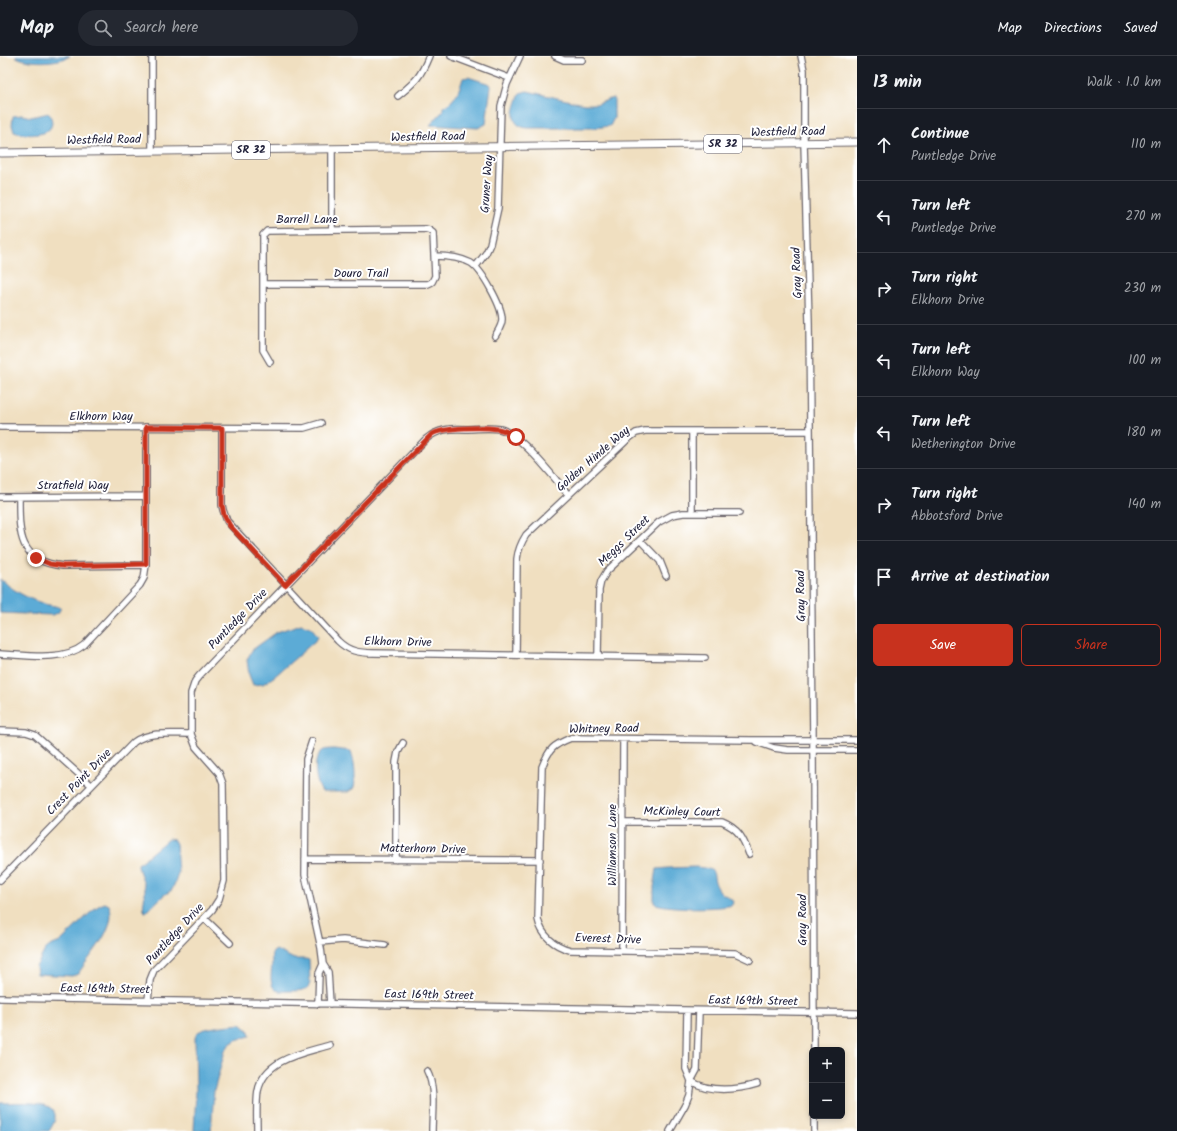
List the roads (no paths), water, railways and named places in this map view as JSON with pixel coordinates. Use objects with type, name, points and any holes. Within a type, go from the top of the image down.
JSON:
[{"type":"main road","name":"Westfield Road","points":[[0,153],[857,142]]},
{"type":"street","points":[[152,56],[152,151]]},
{"type":"street","points":[[398,96],[421,74],[429,56]]},
{"type":"street","points":[[451,56],[509,78]]},
{"type":"street","name":"Gruner Way","points":[[476,266],[486,253],[490,244],[498,208],[501,147],[501,106],[509,78],[520,56]]},
{"type":"street","points":[[555,56],[564,60],[582,60]]},
{"type":"street","name":"Gray Road","points":[[801,56],[804,70],[804,143],[809,322],[814,1047]]},
{"type":"street","points":[[332,149],[332,230]]},
{"type":"street","name":"Barrell Lane","points":[[270,362],[263,350],[263,234],[267,231],[429,230],[432,231],[434,236],[435,256]]},
{"type":"street","points":[[435,256],[451,256],[476,266],[499,307],[502,320],[495,336]]},
{"type":"street","name":"Douro Trail","points":[[263,284],[428,284],[432,282],[435,276],[435,256]]},
{"type":"street","name":"Elkhorn Way","points":[[0,427],[304,428],[321,424]]},
{"type":"street","points":[[0,654],[57,655],[69,653],[78,649],[84,645],[138,589],[144,578],[146,564],[146,427]]},
{"type":"street","name":"Elkhorn Drive","points":[[222,428],[222,505],[224,515],[230,526],[341,644],[356,652],[705,658]]},
{"type":"street","name":"Puntledge Drive","points":[[148,1001],[150,980],[154,970],[212,910],[219,899],[224,881],[223,788],[219,773],[196,746],[191,734],[191,692],[198,676],[426,439],[436,431],[454,428],[498,429],[510,433],[516,437],[568,494]]},
{"type":"street","name":"Golden Hinde Way","points":[[516,655],[518,550],[526,535],[628,439],[636,433],[651,431],[810,431]]},
{"type":"street","points":[[692,431],[692,512]]},
{"type":"street","name":"Stratfield Way","points":[[0,497],[146,496]]},
{"type":"street","points":[[19,497],[19,527],[22,541],[31,553],[41,561],[63,566],[146,564]]},
{"type":"street","name":"Meggs Street","points":[[598,656],[598,595],[601,581],[607,571],[659,522],[668,516],[692,512],[739,513]]},
{"type":"street","points":[[640,540],[660,561],[666,576]]},
{"type":"street","points":[[0,731],[36,734],[90,785]]},
{"type":"street","name":"Crest Point Drive","points":[[0,880],[90,785],[139,738],[152,735],[191,734]]},
{"type":"street","name":"Whitney Road","points":[[540,860],[542,767],[547,754],[554,745],[571,738],[857,740]]},
{"type":"street","name":"Williamson Lane","points":[[622,951],[624,739]]},
{"type":"street","name":"Whitney Road","points":[[751,740],[774,748],[788,750],[857,750]]},
{"type":"street","points":[[312,741],[306,759],[305,875],[320,942],[322,964],[319,973],[318,1004]]},
{"type":"street","points":[[396,860],[396,762],[398,752],[403,743]]},
{"type":"street","name":"McKinley Court","points":[[623,822],[722,822],[732,827],[742,837],[749,854]]},
{"type":"street","name":"Matterhorn Drive","points":[[305,859],[540,860]]},
{"type":"street","name":"Everest Drive","points":[[540,860],[539,924],[547,937],[562,948],[570,950],[735,953],[750,960]]},
{"type":"street","points":[[204,918],[230,943]]},
{"type":"street","points":[[320,942],[342,940],[385,945]]},
{"type":"street","points":[[322,964],[328,972],[330,1004]]},
{"type":"street","name":"East 169th Street","points":[[0,998],[857,1013]]},
{"type":"street","points":[[687,1011],[686,1069],[692,1081],[700,1086],[729,1089],[743,1088],[757,1084]]},
{"type":"street","points":[[670,1131],[688,1100],[692,1081],[697,1070],[699,1011]]},
{"type":"street","points":[[257,1131],[258,1090],[263,1079],[271,1069],[282,1060],[330,1045]]},
{"type":"street","points":[[427,1071],[432,1092],[432,1131]]},
{"type":"street","points":[[814,1119],[814,1131]]},
{"type":"water","points":[[15,56],[70,56],[58,60],[42,62],[20,59]]},
{"type":"water","points":[[468,77],[490,84],[491,86],[486,124],[478,128],[430,125],[443,111],[443,107],[453,99],[463,78]]},
{"type":"water","points":[[527,91],[584,104],[597,104],[613,98],[614,118],[610,126],[594,128],[526,128],[516,123],[514,114],[520,93]]},
{"type":"water","points":[[49,113],[52,121],[51,127],[47,131],[35,135],[14,132],[12,125],[13,116],[22,115],[31,117]]},
{"type":"water","points":[[0,579],[31,599],[61,608],[58,613],[52,615],[0,613]]},
{"type":"water","points":[[301,624],[311,627],[318,636],[316,640],[275,676],[263,684],[253,685],[249,675],[247,660],[252,650],[277,632]]},
{"type":"water","points":[[334,749],[351,751],[354,765],[355,783],[354,788],[348,792],[322,792],[316,776],[316,763],[320,753],[324,750]]},
{"type":"water","points":[[168,839],[174,840],[176,844],[178,873],[176,880],[172,890],[145,912],[143,907],[145,889],[138,864]]},
{"type":"water","points":[[695,867],[709,869],[712,871],[719,890],[722,894],[732,900],[732,905],[693,908],[660,905],[654,903],[654,887],[657,869]]},
{"type":"water","points":[[105,903],[109,905],[111,913],[110,922],[101,941],[78,974],[72,976],[37,974],[36,967],[45,950],[60,942],[94,909]]},
{"type":"water","points":[[276,950],[294,959],[309,960],[310,983],[308,988],[299,991],[278,991],[274,988],[271,981],[272,953]]},
{"type":"water","points":[[241,1024],[249,1031],[250,1036],[236,1040],[229,1045],[225,1051],[214,1091],[211,1131],[194,1131],[196,1035],[199,1031],[208,1028]]},
{"type":"water","points":[[0,1103],[41,1104],[49,1107],[54,1112],[55,1120],[49,1131],[0,1131]]}]
